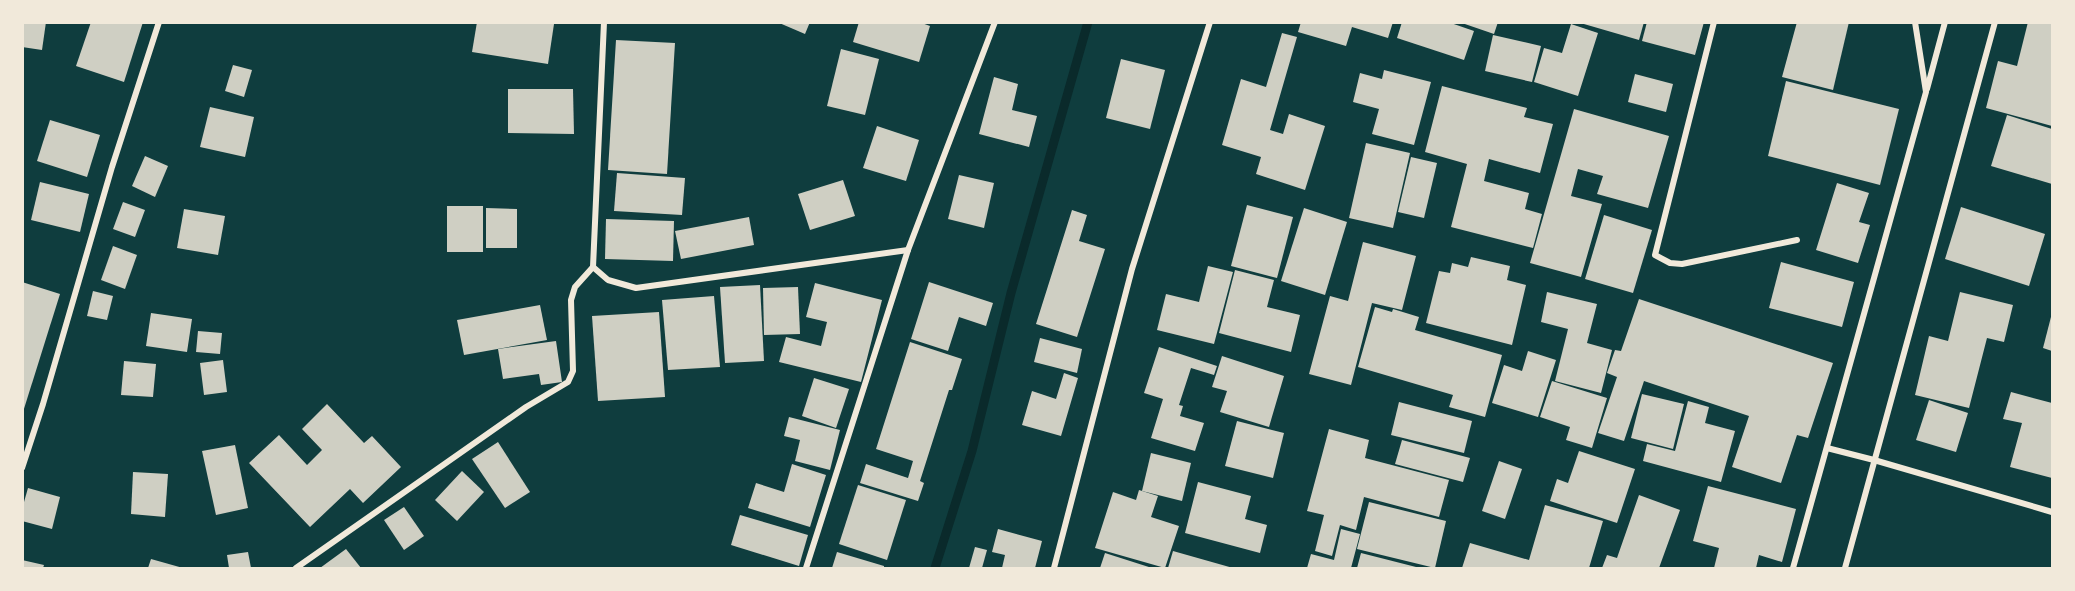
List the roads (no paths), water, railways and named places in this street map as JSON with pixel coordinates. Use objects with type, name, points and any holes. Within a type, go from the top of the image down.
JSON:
[{"type":"street","points":[[22,468],[112,167],[159,22]]},
{"type":"street","points":[[296,568],[526,407],[568,382],[573,371],[571,300],[575,287],[593,267],[604,22]]},
{"type":"street","points":[[806,568],[908,250],[994,22]]},
{"type":"street","points":[[1054,568],[1132,269],[1210,22]]},
{"type":"street","points":[[1714,22],[1655,255],[1670,263],[1682,264],[1797,240]]},
{"type":"street","points":[[1915,22],[1926,92]]},
{"type":"street","points":[[1793,568],[1945,22]]},
{"type":"street","points":[[1845,568],[1995,22]]},
{"type":"street","points":[[593,267],[608,280],[636,288],[908,250]]},
{"type":"street","points":[[1827,448],[2052,512]]},
{"type":"waterway","points":[[935,568],[972,451],[1011,293],[1088,22]]}]
